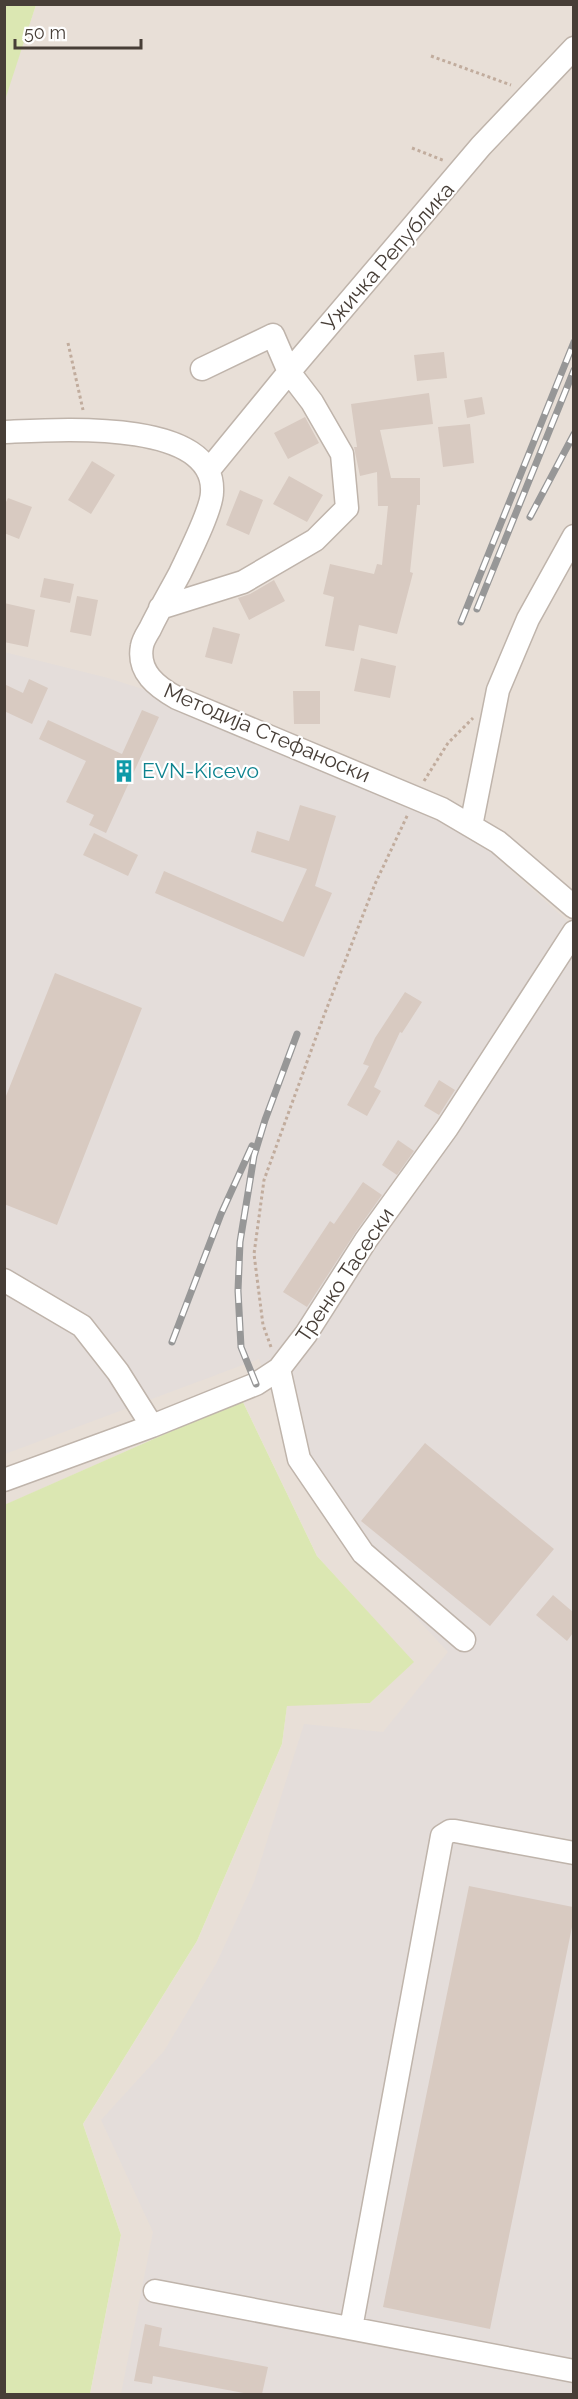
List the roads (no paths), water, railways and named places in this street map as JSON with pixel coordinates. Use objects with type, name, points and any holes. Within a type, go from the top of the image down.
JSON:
[{"type":"street","name":"Ужичка Република","points":[[208,471],[289,372],[463,169],[573,48]]},
{"type":"street","points":[[160,608],[243,582],[315,540],[347,508],[342,454],[312,402],[289,372],[273,335],[202,369]]},
{"type":"street","points":[[4,432],[101,429],[158,439],[187,448],[208,471]]},
{"type":"street","name":"Методија Стефаноски","points":[[208,471],[212,493],[203,522],[180,574],[142,645],[143,666],[155,685],[177,698],[442,809],[498,842],[573,907]]},
{"type":"street","points":[[471,826],[498,690],[528,619],[573,536]]},
{"type":"street","name":"Тренко Тасески","points":[[4,1480],[152,1426],[256,1384],[279,1369],[306,1334],[366,1240],[447,1128],[573,932]]},
{"type":"street","points":[[4,1280],[82,1326],[118,1372],[152,1426]]},
{"type":"street","points":[[279,1369],[299,1459],[305,1469],[363,1552],[464,1640]]},
{"type":"street","points":[[351,2328],[442,1836],[455,1831],[573,1853]]},
{"type":"street","points":[[155,2291],[573,2371]]},
{"type":"railway","points":[[461,622],[574,342]]},
{"type":"railway","points":[[477,609],[574,370]]},
{"type":"railway","points":[[530,517],[574,434]]},
{"type":"railway","points":[[256,1384],[241,1347],[238,1291],[240,1242],[254,1156],[297,1034]]},
{"type":"railway","points":[[172,1342],[221,1214],[252,1146]]},
{"type":"place","name":"EVN-Kicevo","points":[[124,771]]}]
